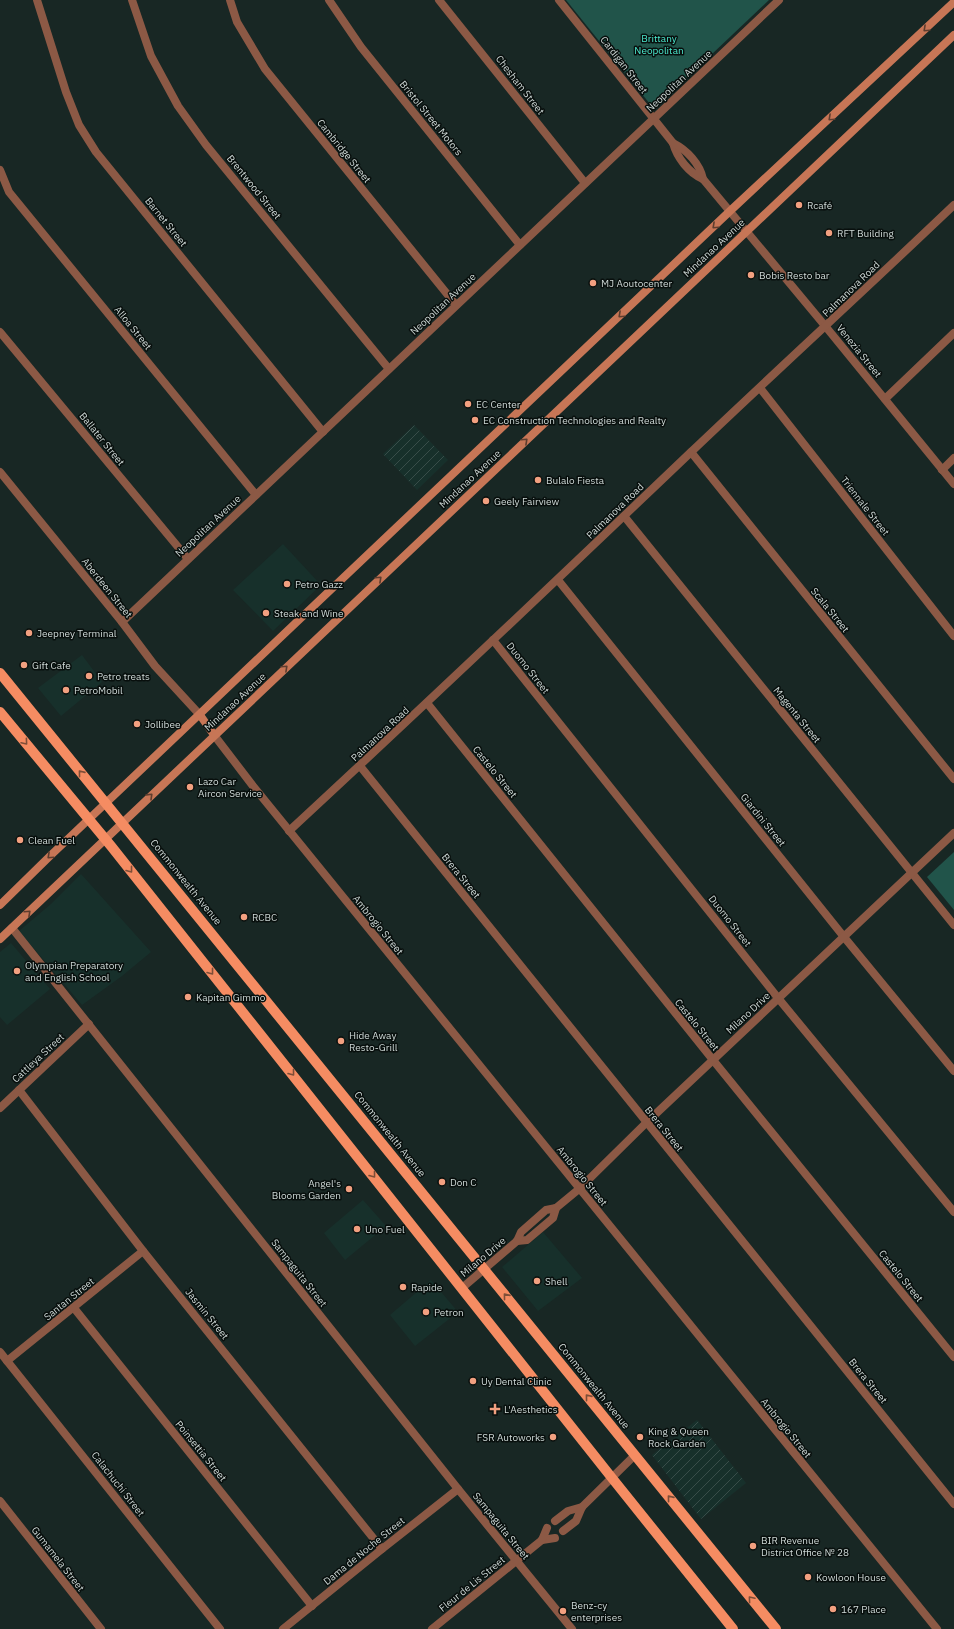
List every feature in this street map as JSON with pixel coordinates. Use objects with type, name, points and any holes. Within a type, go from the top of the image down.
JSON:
[{"type":"main road","name":"Mindanao Avenue","points":[[0,905],[730,211],[954,2]]},
{"type":"main road","name":"Mindanao Avenue","points":[[0,939],[954,35]]},
{"type":"main road","name":"Commonwealth Avenue","points":[[0,673],[776,1629]]},
{"type":"main road","points":[[0,712],[106,839],[733,1629]]},
{"type":"main road","points":[[200,715],[214,735]]},
{"type":"street","name":"Barnet Street","points":[[37,0],[66,92],[79,125],[96,152],[323,432]]},
{"type":"street","name":"Brentwood Street","points":[[132,0],[151,56],[178,106],[206,144],[389,369]]},
{"type":"street","name":"Cambridge Street","points":[[230,0],[237,22],[265,69],[456,305]]},
{"type":"street","name":"Bristol Street Motors","points":[[329,0],[361,47],[520,245]]},
{"type":"street","name":"Chesham Street","points":[[439,0],[585,183]]},
{"type":"street","name":"Cardigan Street","points":[[558,0],[673,143],[676,153],[695,176],[704,179],[747,231]]},
{"type":"street","name":"Neopolitan Avenue","points":[[122,622],[779,0]]},
{"type":"street","name":"Alloa Street","points":[[0,170],[9,192],[256,495]]},
{"type":"street","name":"Palmanova Road","points":[[289,831],[558,580],[691,452],[826,327],[954,205]]},
{"type":"street","name":"Venezia Street","points":[[747,231],[954,484]]},
{"type":"street","name":"Ballater Street","points":[[0,332],[188,559]]},
{"type":"street","points":[[885,399],[954,333]]},
{"type":"street","name":"Triennale Street","points":[[760,388],[954,636]]},
{"type":"street","name":"Scala Street","points":[[691,452],[954,779]]},
{"type":"street","points":[[942,470],[954,458]]},
{"type":"street","name":"Aberdeen Street","points":[[0,472],[122,622],[155,666],[200,715]]},
{"type":"street","name":"Magenta Street","points":[[624,516],[954,925]]},
{"type":"street","name":"Giardini Street","points":[[558,580],[844,937],[954,1070]]},
{"type":"street","name":"Duomo Street","points":[[493,640],[778,998],[954,1212]]},
{"type":"street","name":"Castelo Street","points":[[427,703],[712,1060],[954,1358]]},
{"type":"street","name":"Ambrogio Street","points":[[214,735],[289,831],[937,1629]]},
{"type":"street","name":"Brera Street","points":[[360,766],[954,1504]]},
{"type":"street","name":"Milano Drive","points":[[462,1288],[517,1242],[527,1240],[553,1218],[556,1208],[579,1189],[712,1060],[954,833]]},
{"type":"street","name":"Sampaguita Street","points":[[12,928],[90,1024],[458,1489],[572,1629]]},
{"type":"street","name":"Cattleya Street","points":[[0,1108],[90,1024]]},
{"type":"street","name":"Jasmin Street","points":[[19,1090],[143,1251],[382,1549]]},
{"type":"street","name":"Santan Street","points":[[7,1361],[143,1251]]},
{"type":"street","name":"Poinsettia Street","points":[[74,1308],[312,1606]]},
{"type":"street","name":"Calachuchi Street","points":[[0,1352],[220,1629]]},
{"type":"street","points":[[563,1531],[576,1521],[582,1508],[635,1455]]},
{"type":"street","name":"Dama de Noche Street","points":[[283,1629],[458,1489]]},
{"type":"street","name":"Gumamela Street","points":[[0,1501],[101,1629]]},
{"type":"street","points":[[555,1521],[568,1511],[582,1508]]},
{"type":"street","name":"Fleur de Lis Street","points":[[432,1629],[542,1540],[547,1528]]},
{"type":"street","points":[[542,1540],[555,1538]]},
{"type":"shaded area","points":[[414,425],[448,460],[417,490],[383,454]]},
{"type":"shaded area","points":[[283,544],[321,585],[273,631],[233,590]]},
{"type":"shaded area","points":[[82,655],[102,682],[61,716],[38,688]]},
{"type":"shaded area","points":[[81,874],[151,952],[122,976],[82,1005],[19,931],[51,904]]},
{"type":"shaded area","name":"Olympian Preparatory and English School","points":[[11,943],[50,989],[7,1025],[0,1017],[0,952]]},
{"type":"shaded area","points":[[363,1200],[386,1226],[345,1260],[324,1233]]},
{"type":"shaded area","points":[[543,1232],[582,1278],[538,1311],[502,1267]]},
{"type":"shaded area","points":[[431,1280],[458,1312],[415,1346],[390,1315]]},
{"type":"shaded area","points":[[697,1420],[746,1483],[701,1519],[652,1455]]},
{"type":"green space","name":"Brittany Neopolitan","points":[[566,0],[769,0],[654,109]]},
{"type":"green space","points":[[954,852],[954,910],[927,877]]},
{"type":"place","name":"Rcafé","points":[[799,205]]},
{"type":"place","name":"RFT Building","points":[[829,233]]},
{"type":"place","name":"Bobis Resto bar","points":[[751,275]]},
{"type":"place","name":"MJ Aoutocenter","points":[[593,283]]},
{"type":"place","name":"EC Center","points":[[468,404]]},
{"type":"place","name":"EC Construction Technologies and Realty","points":[[475,420]]},
{"type":"place","name":"Bulalo Fiesta","points":[[538,480]]},
{"type":"place","name":"Geely Fairview","points":[[486,501]]},
{"type":"place","name":"Petro Gazz","points":[[287,584]]},
{"type":"place","name":"Steak and Wine","points":[[266,613]]},
{"type":"place","name":"Jeepney Terminal","points":[[29,633]]},
{"type":"place","name":"Gift Cafe","points":[[24,665]]},
{"type":"place","name":"Petro treats","points":[[89,676]]},
{"type":"place","name":"PetroMobil","points":[[66,690]]},
{"type":"place","name":"Jollibee","points":[[137,724]]},
{"type":"place","name":"Lazo Car Aircon Service","points":[[190,787]]},
{"type":"place","name":"Clean Fuel","points":[[20,840]]},
{"type":"place","name":"RCBC","points":[[244,917]]},
{"type":"place","name":"Olympian Preparatory and English School","points":[[17,971]]},
{"type":"place","name":"Kapitan Gimmo","points":[[188,997]]},
{"type":"place","name":"Hide Away Resto-Grill","points":[[341,1041]]},
{"type":"place","name":"Don C","points":[[442,1182]]},
{"type":"place","name":"Angel's Blooms Garden","points":[[349,1189]]},
{"type":"place","name":"Uno Fuel","points":[[357,1229]]},
{"type":"place","name":"Shell","points":[[537,1281]]},
{"type":"place","name":"Rapide","points":[[403,1287]]},
{"type":"place","name":"Petron","points":[[426,1312]]},
{"type":"place","name":"Uy Dental Clinic","points":[[473,1381]]},
{"type":"place","name":"L'Aesthetics","points":[[495,1409]]},
{"type":"place","name":"FSR Autoworks","points":[[553,1437]]},
{"type":"place","name":"King & Queen Rock Garden","points":[[640,1437]]},
{"type":"place","name":"BIR Revenue District Office № 28","points":[[753,1546]]},
{"type":"place","name":"Kowloon House","points":[[808,1577]]},
{"type":"place","name":"167 Place","points":[[833,1609]]},
{"type":"place","name":"Benz-cy enterprises","points":[[563,1611]]}]
